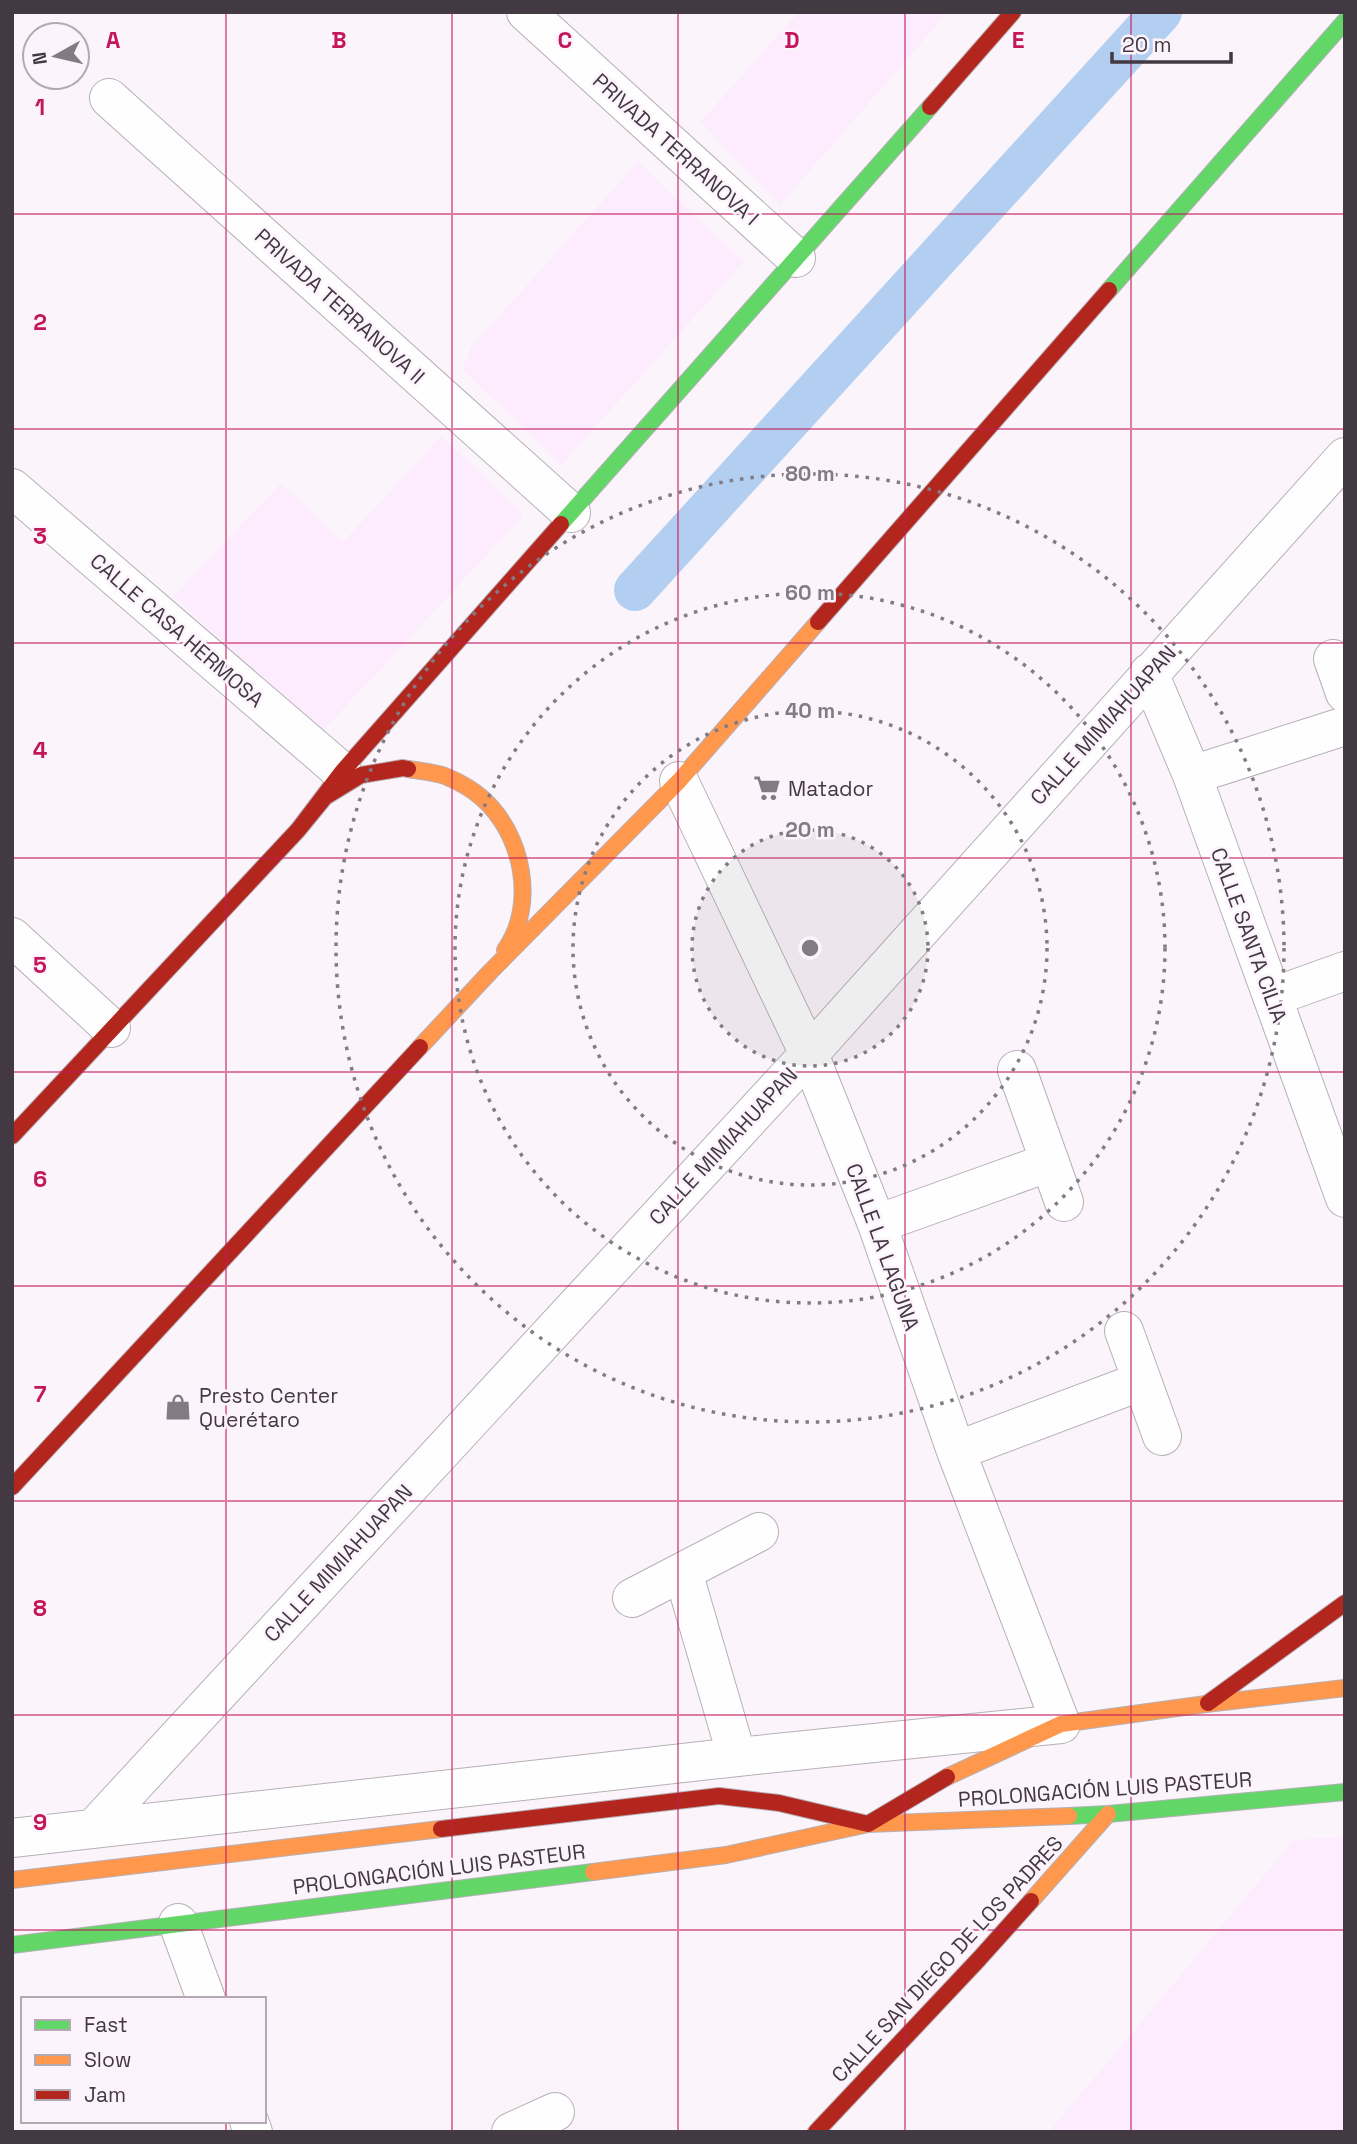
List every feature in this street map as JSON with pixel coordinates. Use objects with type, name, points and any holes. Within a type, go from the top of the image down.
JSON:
[{"type":"main road","points":[[298,831],[342,772],[796,258],[1005,15]]},
{"type":"main road","points":[[12,1487],[490,972],[679,781],[1345,21]]},
{"type":"main road","points":[[12,1136],[298,831],[325,797],[361,775],[403,768],[445,776],[482,798],[506,827],[521,864],[522,902],[512,940],[490,972]]},
{"type":"main road","points":[[1206,1704],[1345,1603]]},
{"type":"main road","name":"PROLONGACIÓN LUIS PASTEUR","points":[[12,1880],[719,1796],[779,1803],[868,1825],[951,1774],[1061,1724],[1345,1688]]},
{"type":"main road","name":"PROLONGACIÓN LUIS PASTEUR","points":[[12,1945],[726,1855],[868,1825],[1108,1814],[1345,1792]]},
{"type":"main road","name":"CALLE SAN DIEGO DE LOS PADRES","points":[[816,2132],[979,1959],[1108,1814]]},
{"type":"street","name":"PRIVADA TERRANOVA I","points":[[526,12],[796,258]]},
{"type":"street","name":"PRIVADA TERRANOVA II","points":[[109,98],[571,513]]},
{"type":"street","name":"CALLE MIMIAHUAPAN","points":[[93,1829],[809,1054],[1345,457]]},
{"type":"street","name":"CALLE CASA HERMOSA","points":[[12,488],[342,772]]},
{"type":"street","name":"CALLE SANTA CILIA","points":[[1149,673],[1192,775],[1345,1198]]},
{"type":"street","points":[[1192,775],[1345,726]]},
{"type":"street","name":"CALLE LA LAGUNA","points":[[679,781],[809,1054],[877,1224],[956,1451],[1061,1724]]},
{"type":"street","points":[[12,937],[111,1028]]},
{"type":"street","points":[[1272,997],[1345,971]]},
{"type":"street","points":[[1017,1070],[1064,1202]]},
{"type":"street","points":[[877,1224],[1050,1162]]},
{"type":"street","points":[[1124,1331],[1162,1436]]},
{"type":"street","points":[[956,1451],[1142,1381]]},
{"type":"street","points":[[632,1598],[759,1532]]},
{"type":"street","points":[[683,1572],[737,1757]]},
{"type":"street","points":[[12,1838],[737,1757],[1061,1724]]},
{"type":"street","points":[[178,1923],[205,1997]]},
{"type":"street","points":[[511,2132],[555,2112]]},
{"type":"shaded area","points":[[799,12],[948,12],[780,205],[700,122]]},
{"type":"shaded area","points":[[638,162],[744,262],[561,465],[462,368],[471,347]]},
{"type":"shaded area","points":[[442,436],[524,515],[320,734],[174,596],[281,483],[343,542]]},
{"type":"shaded area","points":[[1345,1837],[1345,2132],[1049,2132],[1294,1840]]},
{"type":"waterway","points":[[635,590],[1161,12]]},
{"type":"traffic: fast","points":[[1109,290],[1345,21]]},
{"type":"traffic: fast","points":[[561,524],[930,107]]},
{"type":"traffic: fast","points":[[1069,1816],[1345,1792]]},
{"type":"traffic: fast","points":[[12,1945],[593,1872]]},
{"type":"traffic: slow","points":[[420,1047],[490,972],[679,781],[818,622]]},
{"type":"traffic: slow","points":[[408,769],[445,776],[470,789],[496,813],[507,831],[516,850],[523,892],[515,932],[505,950]]},
{"type":"traffic: slow","points":[[947,1777],[1061,1724],[1345,1688]]},
{"type":"traffic: slow","points":[[1031,1901],[1108,1814]]},
{"type":"traffic: slow","points":[[593,1872],[726,1855],[868,1824],[1069,1816]]},
{"type":"traffic: slow","points":[[12,1880],[441,1829]]},
{"type":"traffic: jam","points":[[930,107],[1013,12]]},
{"type":"traffic: jam","points":[[818,622],[1109,290]]},
{"type":"traffic: jam","points":[[298,830],[342,772],[561,524]]},
{"type":"traffic: jam","points":[[12,1136],[298,830],[325,797],[361,775],[408,769]]},
{"type":"traffic: jam","points":[[12,1487],[420,1047]]},
{"type":"traffic: jam","points":[[1208,1703],[1345,1603]]},
{"type":"traffic: jam","points":[[441,1829],[719,1796],[779,1803],[868,1824],[947,1777]]},
{"type":"traffic: jam","points":[[816,2132],[1031,1901]]},
{"type":"place","name":"Matador","points":[[767,788]]},
{"type":"place","name":"Presto Center Querétaro","points":[[178,1407]]}]
